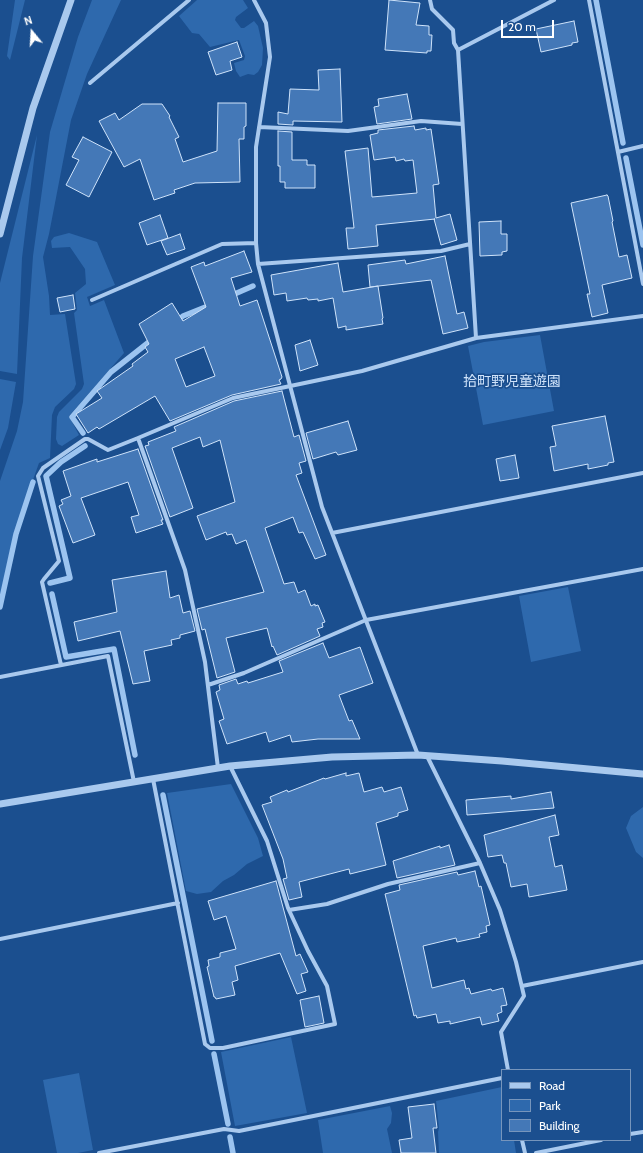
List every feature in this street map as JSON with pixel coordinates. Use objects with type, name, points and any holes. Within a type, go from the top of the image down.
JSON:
[{"type":"street","points":[[0,234],[33,108],[71,0]]},
{"type":"street","points":[[90,83],[189,0]]},
{"type":"street","points":[[254,0],[266,23],[270,57],[256,147],[256,243],[258,264],[322,507],[418,755]]},
{"type":"street","points":[[430,0],[432,9],[453,30],[454,43],[458,50],[476,338]]},
{"type":"street","points":[[458,50],[554,0]]},
{"type":"street","points":[[589,0],[643,284]]},
{"type":"street","points":[[259,127],[348,131],[421,121],[462,124]]},
{"type":"street","points":[[618,152],[643,146]]},
{"type":"street","points":[[92,300],[222,244],[256,243]]},
{"type":"street","points":[[258,264],[441,251],[470,244]]},
{"type":"street","points":[[61,666],[42,582],[59,561],[38,476],[43,468],[85,439],[88,438],[108,450],[233,398],[362,371],[476,338],[643,316]]},
{"type":"street","points":[[138,438],[185,570],[205,662],[218,768]]},
{"type":"street","points":[[332,533],[643,473]]},
{"type":"street","points":[[208,685],[244,673],[366,620],[643,568]]},
{"type":"street","points":[[0,677],[108,656],[134,782]]},
{"type":"street","points":[[0,804],[230,766],[332,757],[418,755],[643,774]]},
{"type":"street","points":[[427,756],[480,863],[500,910],[516,962],[524,996],[501,1032],[508,1069]]},
{"type":"street","points":[[153,779],[205,1044],[210,1048],[223,1048],[335,1024],[327,986],[308,952],[289,910],[266,841],[230,766]]},
{"type":"street","points":[[289,910],[327,904],[388,884],[480,863]]},
{"type":"street","points":[[0,939],[178,904]]},
{"type":"street","points":[[522,986],[643,962]]},
{"type":"street","points":[[99,1153],[224,1129],[239,1131],[501,1078]]},
{"type":"street","points":[[631,1134],[643,1132]]},
{"type":"street","points":[[522,1141],[525,1153]]},
{"type":"street","points":[[536,1153],[596,1141]]},
{"type":"green space","points":[[15,0],[25,0],[10,60],[7,56]]},
{"type":"green space","points":[[92,0],[121,0],[87,74],[71,120],[49,234],[43,257],[49,296],[50,315],[65,314],[76,384],[74,389],[55,407],[52,415],[50,458],[39,463],[14,533],[0,597],[0,481],[17,431],[23,402],[33,256],[50,132],[78,37]]},
{"type":"green space","points":[[197,0],[243,0],[248,8],[236,17],[235,20],[241,28],[244,28],[254,21],[258,26],[263,48],[262,65],[258,72],[254,75],[248,74],[240,77],[236,71],[234,63],[244,60],[245,56],[239,40],[210,47],[199,34],[192,33],[179,16]]},
{"type":"green space","points":[[37,135],[22,258],[17,374],[0,371],[0,283]]},
{"type":"green space","points":[[69,233],[97,242],[115,285],[87,297],[90,306],[104,300],[124,353],[69,416],[79,435],[62,446],[58,444],[56,439],[57,417],[59,412],[82,389],[84,384],[74,313],[77,310],[75,293],[86,284],[85,269],[70,247],[52,248],[51,241],[54,237]]},
{"type":"green space","name":"拾町野児童遊園","points":[[540,335],[554,411],[483,425],[468,346],[484,342]]},
{"type":"green space","points":[[0,379],[16,382],[8,428],[0,450]]},
{"type":"green space","points":[[568,587],[581,651],[531,662],[519,596]]},
{"type":"green space","points":[[231,784],[258,838],[263,856],[247,864],[234,875],[223,881],[211,892],[197,894],[186,891],[167,793]]},
{"type":"green space","points":[[643,807],[643,858],[636,852],[626,828],[631,816]]},
{"type":"green space","points":[[291,1037],[307,1113],[235,1126],[221,1052]]},
{"type":"green space","points":[[79,1073],[93,1150],[78,1153],[57,1153],[43,1080]]},
{"type":"green space","points":[[501,1087],[501,1141],[514,1141],[516,1153],[439,1153],[439,1128],[436,1101]]},
{"type":"green space","points":[[390,1106],[392,1113],[391,1123],[387,1129],[392,1153],[323,1153],[318,1120]]},
{"type":"building","points":[[389,0],[420,3],[416,25],[429,26],[429,35],[432,35],[431,51],[427,51],[427,53],[385,50]]},
{"type":"building","points":[[574,21],[578,42],[572,43],[572,45],[541,52],[536,29]]},
{"type":"building","points":[[237,42],[242,57],[230,61],[232,70],[216,75],[208,52]]},
{"type":"building","points":[[340,69],[342,122],[293,121],[293,125],[278,124],[278,112],[288,114],[290,89],[319,90],[318,70]]},
{"type":"building","points":[[407,94],[412,119],[377,124],[374,107],[379,106],[378,99]]},
{"type":"building","points":[[218,103],[246,103],[246,126],[244,127],[244,139],[239,139],[240,182],[195,183],[174,190],[175,193],[154,200],[140,159],[124,167],[99,121],[115,113],[119,120],[142,104],[162,104],[170,116],[169,117],[179,137],[175,139],[183,162],[217,151]]},
{"type":"building","points":[[414,126],[415,130],[426,128],[426,130],[431,129],[439,184],[433,185],[436,218],[450,214],[457,240],[441,245],[434,219],[376,225],[378,246],[348,249],[346,228],[354,228],[345,151],[368,148],[372,197],[417,193],[413,160],[405,161],[404,159],[396,161],[395,157],[374,160],[370,135],[378,133],[378,130]]},
{"type":"building","points":[[278,131],[292,132],[292,160],[307,160],[307,165],[315,165],[315,188],[285,188],[285,182],[280,182],[280,166],[278,166]]},
{"type":"building","points":[[83,137],[112,152],[89,197],[66,185],[79,160],[72,157]]},
{"type":"building","points":[[607,195],[619,257],[627,255],[632,278],[602,285],[608,313],[592,317],[587,294],[590,294],[571,203]]},
{"type":"building","points":[[160,215],[168,238],[147,245],[139,223]]},
{"type":"building","points":[[501,221],[501,234],[507,234],[507,251],[502,252],[502,255],[480,256],[479,222]]},
{"type":"building","points":[[180,234],[185,249],[167,255],[161,241]]},
{"type":"building","points":[[244,251],[252,272],[231,278],[240,306],[257,300],[282,377],[279,380],[281,384],[232,395],[170,421],[155,396],[99,429],[97,427],[88,433],[76,414],[102,398],[97,391],[133,366],[132,364],[148,352],[145,347],[149,344],[139,324],[172,303],[183,321],[206,307],[191,267],[204,262],[205,266]],"holes":[[[204,347],[215,376],[186,387],[175,359]]]},
{"type":"building","points":[[445,256],[457,314],[464,312],[468,328],[443,334],[431,280],[370,287],[368,265],[405,260],[406,264]]},
{"type":"building","points":[[338,263],[343,292],[378,286],[383,324],[346,330],[346,326],[338,328],[333,298],[318,301],[318,299],[308,300],[307,298],[287,301],[286,293],[274,295],[271,275]]},
{"type":"building","points":[[73,295],[75,309],[60,312],[57,298]]},
{"type":"building","points":[[310,340],[318,365],[300,371],[295,345]]},
{"type":"building","points":[[282,391],[294,437],[299,435],[306,461],[299,463],[302,473],[296,475],[326,555],[315,559],[303,532],[299,533],[293,517],[265,528],[284,584],[294,582],[298,593],[305,590],[311,606],[315,604],[315,606],[318,605],[325,622],[322,623],[323,627],[317,629],[320,636],[277,655],[273,646],[272,647],[267,628],[226,638],[235,672],[217,678],[205,629],[202,630],[197,609],[264,592],[246,540],[236,544],[232,534],[227,535],[226,532],[206,540],[197,516],[235,502],[220,440],[203,447],[200,437],[172,448],[193,508],[170,517],[145,446],[149,445],[148,442],[176,431],[174,427],[234,401]]},
{"type":"building","points":[[605,416],[614,462],[608,463],[608,465],[588,469],[588,464],[554,471],[550,447],[556,446],[552,426]]},
{"type":"building","points":[[348,421],[357,450],[338,455],[336,452],[313,459],[306,433]]},
{"type":"building","points":[[138,449],[163,520],[161,520],[163,524],[136,533],[131,517],[139,515],[128,482],[81,498],[95,535],[73,543],[59,506],[63,504],[61,500],[71,496],[63,471],[97,459],[97,462]]},
{"type":"building","points":[[515,455],[519,478],[500,481],[496,459]]},
{"type":"building","points":[[166,571],[170,598],[179,595],[183,613],[190,611],[195,631],[180,635],[180,638],[171,640],[172,645],[144,651],[150,681],[133,684],[120,631],[78,641],[74,622],[117,612],[112,580]]},
{"type":"building","points":[[323,643],[329,658],[360,647],[373,683],[339,695],[349,721],[352,720],[360,739],[318,739],[292,742],[290,735],[269,742],[266,732],[227,744],[219,721],[224,719],[216,692],[220,690],[219,685],[236,679],[238,684],[247,681],[248,683],[283,672],[279,661]]},
{"type":"building","points":[[346,773],[346,776],[359,773],[364,792],[382,787],[384,792],[401,787],[408,810],[398,813],[398,816],[376,823],[386,865],[350,874],[349,869],[299,882],[302,897],[289,900],[283,879],[287,878],[283,859],[262,805],[272,802],[270,797],[287,790],[288,792],[324,778]]},
{"type":"building","points":[[551,792],[554,808],[467,815],[466,800],[511,796],[511,799]]},
{"type":"building","points":[[555,815],[559,835],[549,837],[555,867],[562,865],[567,890],[529,897],[527,884],[511,887],[506,863],[504,863],[502,855],[488,857],[484,835]]},
{"type":"building","points":[[449,845],[455,865],[397,878],[393,861],[440,846],[440,848]]},
{"type":"building","points":[[475,871],[479,887],[481,886],[490,925],[486,926],[487,932],[479,934],[480,937],[457,942],[456,938],[423,946],[432,988],[464,980],[466,989],[469,988],[471,994],[491,989],[492,991],[503,988],[507,1005],[501,1006],[502,1012],[497,1014],[499,1021],[482,1025],[480,1017],[450,1024],[450,1021],[438,1023],[436,1014],[417,1018],[416,1015],[414,1016],[385,894],[400,890],[399,885],[457,872],[458,875]]},
{"type":"building","points":[[276,881],[296,956],[300,954],[308,972],[301,974],[306,991],[297,994],[280,953],[235,966],[238,980],[232,982],[235,995],[216,999],[214,997],[207,967],[209,966],[208,960],[220,957],[220,953],[236,949],[226,916],[214,920],[208,901]]},
{"type":"building","points":[[319,996],[324,1023],[305,1027],[300,1000]]},
{"type":"building","points":[[434,1104],[437,1128],[433,1128],[436,1153],[401,1153],[399,1140],[412,1138],[408,1107]]},
{"type":"waterway","points":[[596,0],[623,143]]},
{"type":"waterway","points":[[626,158],[643,245]]},
{"type":"waterway","points":[[230,296],[253,286]]},
{"type":"waterway","points":[[176,322],[183,316],[213,304]]},
{"type":"waterway","points":[[83,433],[72,417],[111,372],[154,338]]},
{"type":"waterway","points":[[50,583],[70,578],[46,476],[61,462],[85,446]]},
{"type":"waterway","points":[[0,607],[16,534],[33,482]]},
{"type":"waterway","points":[[52,594],[66,657],[114,649],[135,755]]},
{"type":"waterway","points":[[163,795],[212,1041]]},
{"type":"waterway","points":[[214,1054],[228,1124]]},
{"type":"waterway","points":[[230,1137],[233,1153]]}]
